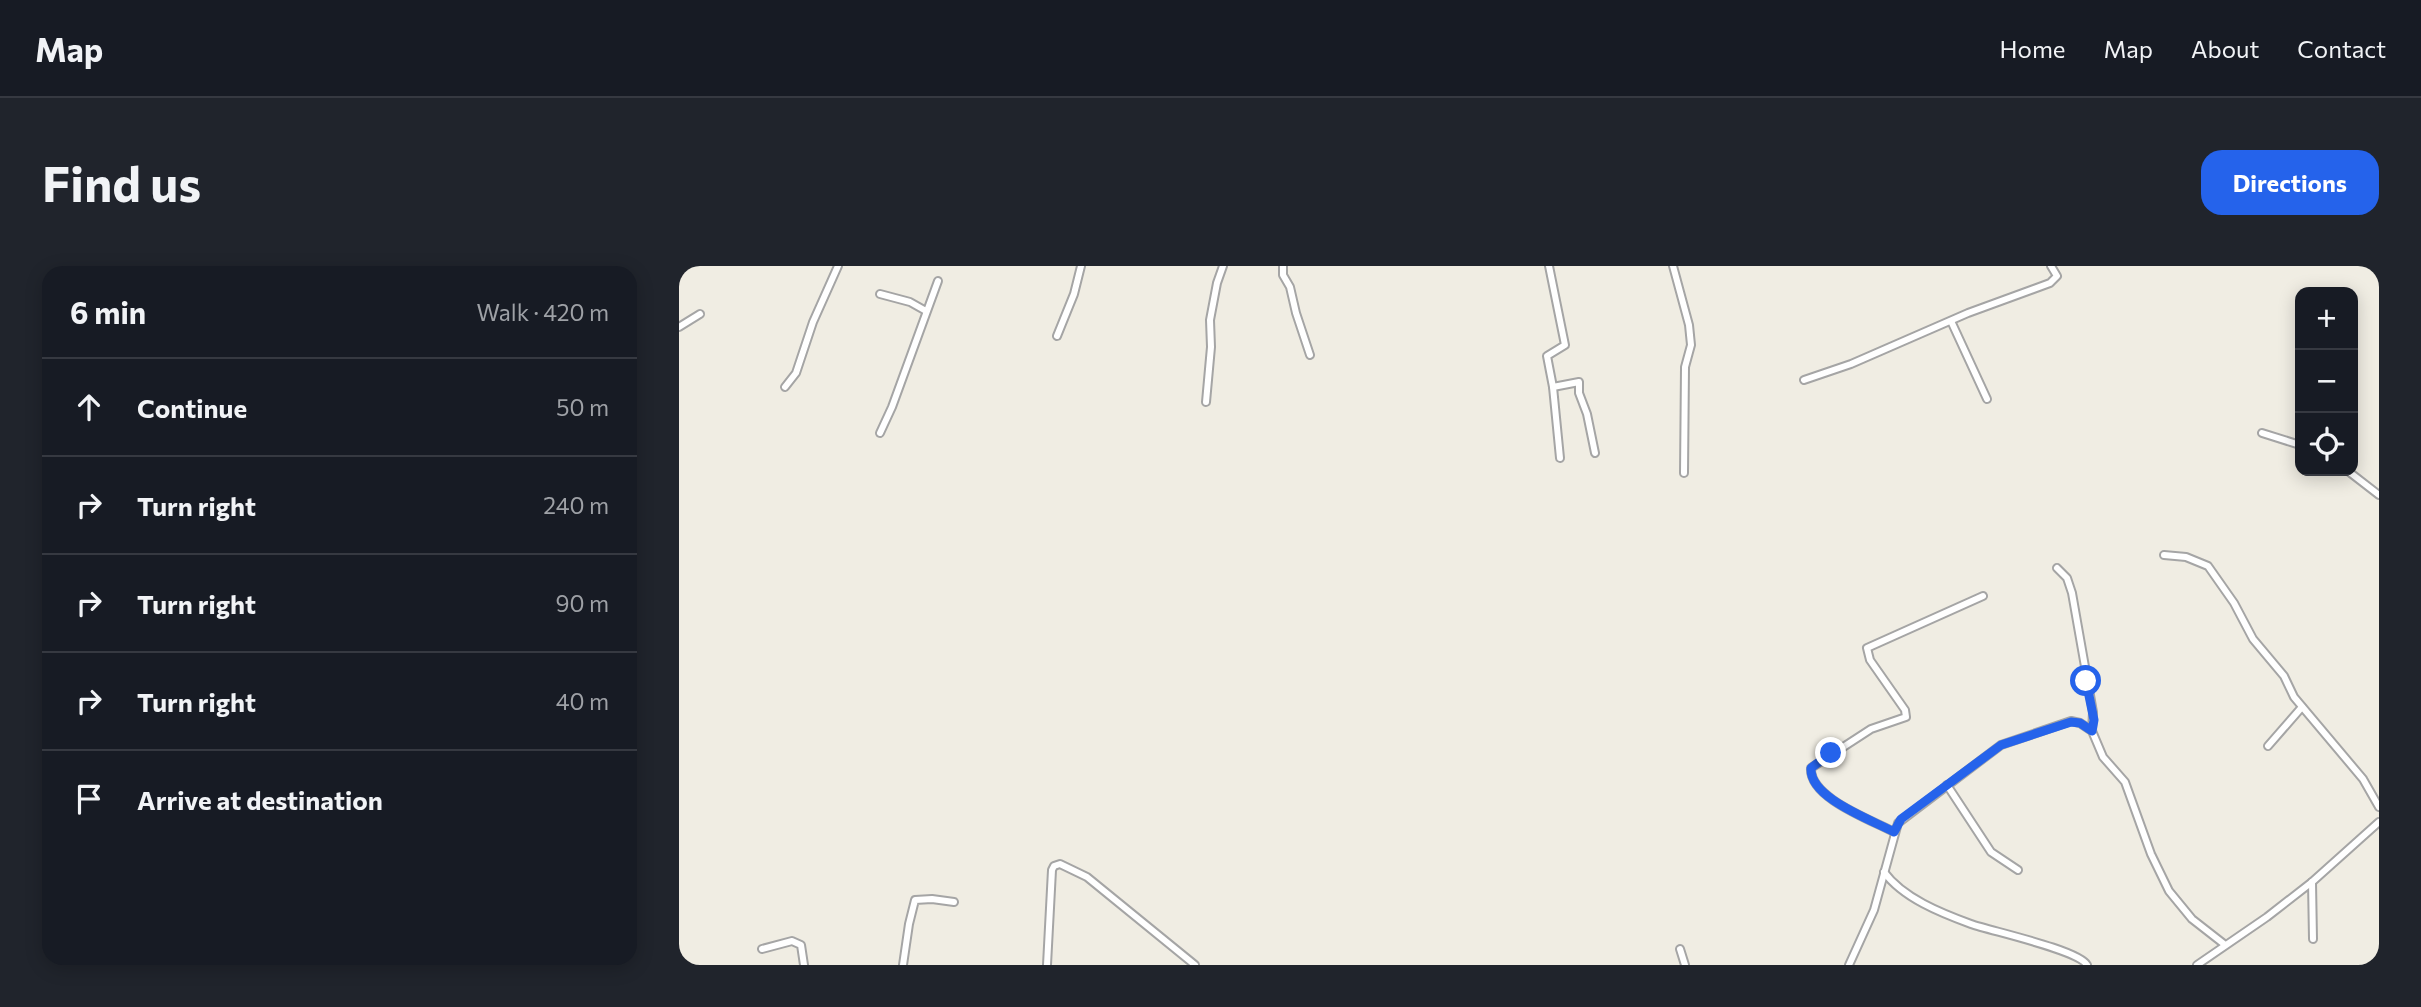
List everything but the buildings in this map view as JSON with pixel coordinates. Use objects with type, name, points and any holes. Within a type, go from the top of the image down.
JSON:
[{"type":"street","points":[[785,387],[796,373],[813,322],[838,266]]},
{"type":"street","points":[[1057,336],[1074,294],[1081,266]]},
{"type":"street","points":[[1206,402],[1211,347],[1210,320],[1223,266]]},
{"type":"street","points":[[1283,266],[1283,275],[1290,287],[1310,355]]},
{"type":"street","points":[[1549,266],[1565,345],[1547,356],[1560,458]]},
{"type":"street","points":[[1673,266],[1689,325],[1691,345],[1686,360],[1684,473]]},
{"type":"street","points":[[1804,380],[1851,364],[1968,313],[2050,283],[2057,276],[2051,266]]},
{"type":"street","points":[[880,433],[893,407],[938,281]]},
{"type":"street","points":[[880,294],[910,302],[926,312]]},
{"type":"street","points":[[679,327],[701,314]]},
{"type":"street","points":[[1951,321],[1987,399]]},
{"type":"street","points":[[1553,387],[1579,382],[1579,393],[1587,414],[1595,453]]},
{"type":"street","points":[[2262,433],[2295,443]]},
{"type":"street","points":[[2354,476],[2379,495]]},
{"type":"street","points":[[2164,555],[2186,557],[2209,566],[2234,603],[2253,639],[2284,676],[2294,697],[2363,779],[2379,807]]},
{"type":"street","points":[[2057,568],[2067,578],[2072,593],[2093,712],[2092,731],[2103,757],[2125,782],[2151,854],[2169,891],[2192,919],[2224,944]]},
{"type":"street","points":[[1894,832],[1836,803],[1815,785],[1811,768],[1871,729],[1906,717],[1906,710],[1870,660],[1867,648],[1983,596]]},
{"type":"street","points":[[2268,746],[2302,707]]},
{"type":"street","points":[[1849,965],[1874,910],[1894,832],[1901,819],[2007,742],[2071,722],[2080,723],[2092,731]]},
{"type":"street","points":[[1947,785],[1991,852],[2018,870]]},
{"type":"street","points":[[2197,965],[2312,882],[2379,822]]},
{"type":"street","points":[[1047,965],[1052,870],[1060,864],[1087,877],[1195,965]]},
{"type":"street","points":[[1884,872],[1899,890],[1949,915],[1973,925],[2064,951],[2082,958],[2087,965]]},
{"type":"street","points":[[2312,882],[2313,939]]},
{"type":"street","points":[[903,965],[915,900],[954,902]]},
{"type":"street","points":[[762,949],[792,941],[801,945],[804,965]]},
{"type":"street","points":[[1679,949],[1685,965]]},
{"type":"route","points":[[1831,753],[1811,768],[1815,785],[1836,803],[1894,832],[1901,819],[2001,745],[2071,722],[2080,723],[2092,731],[2094,720],[2086,681]]}]
